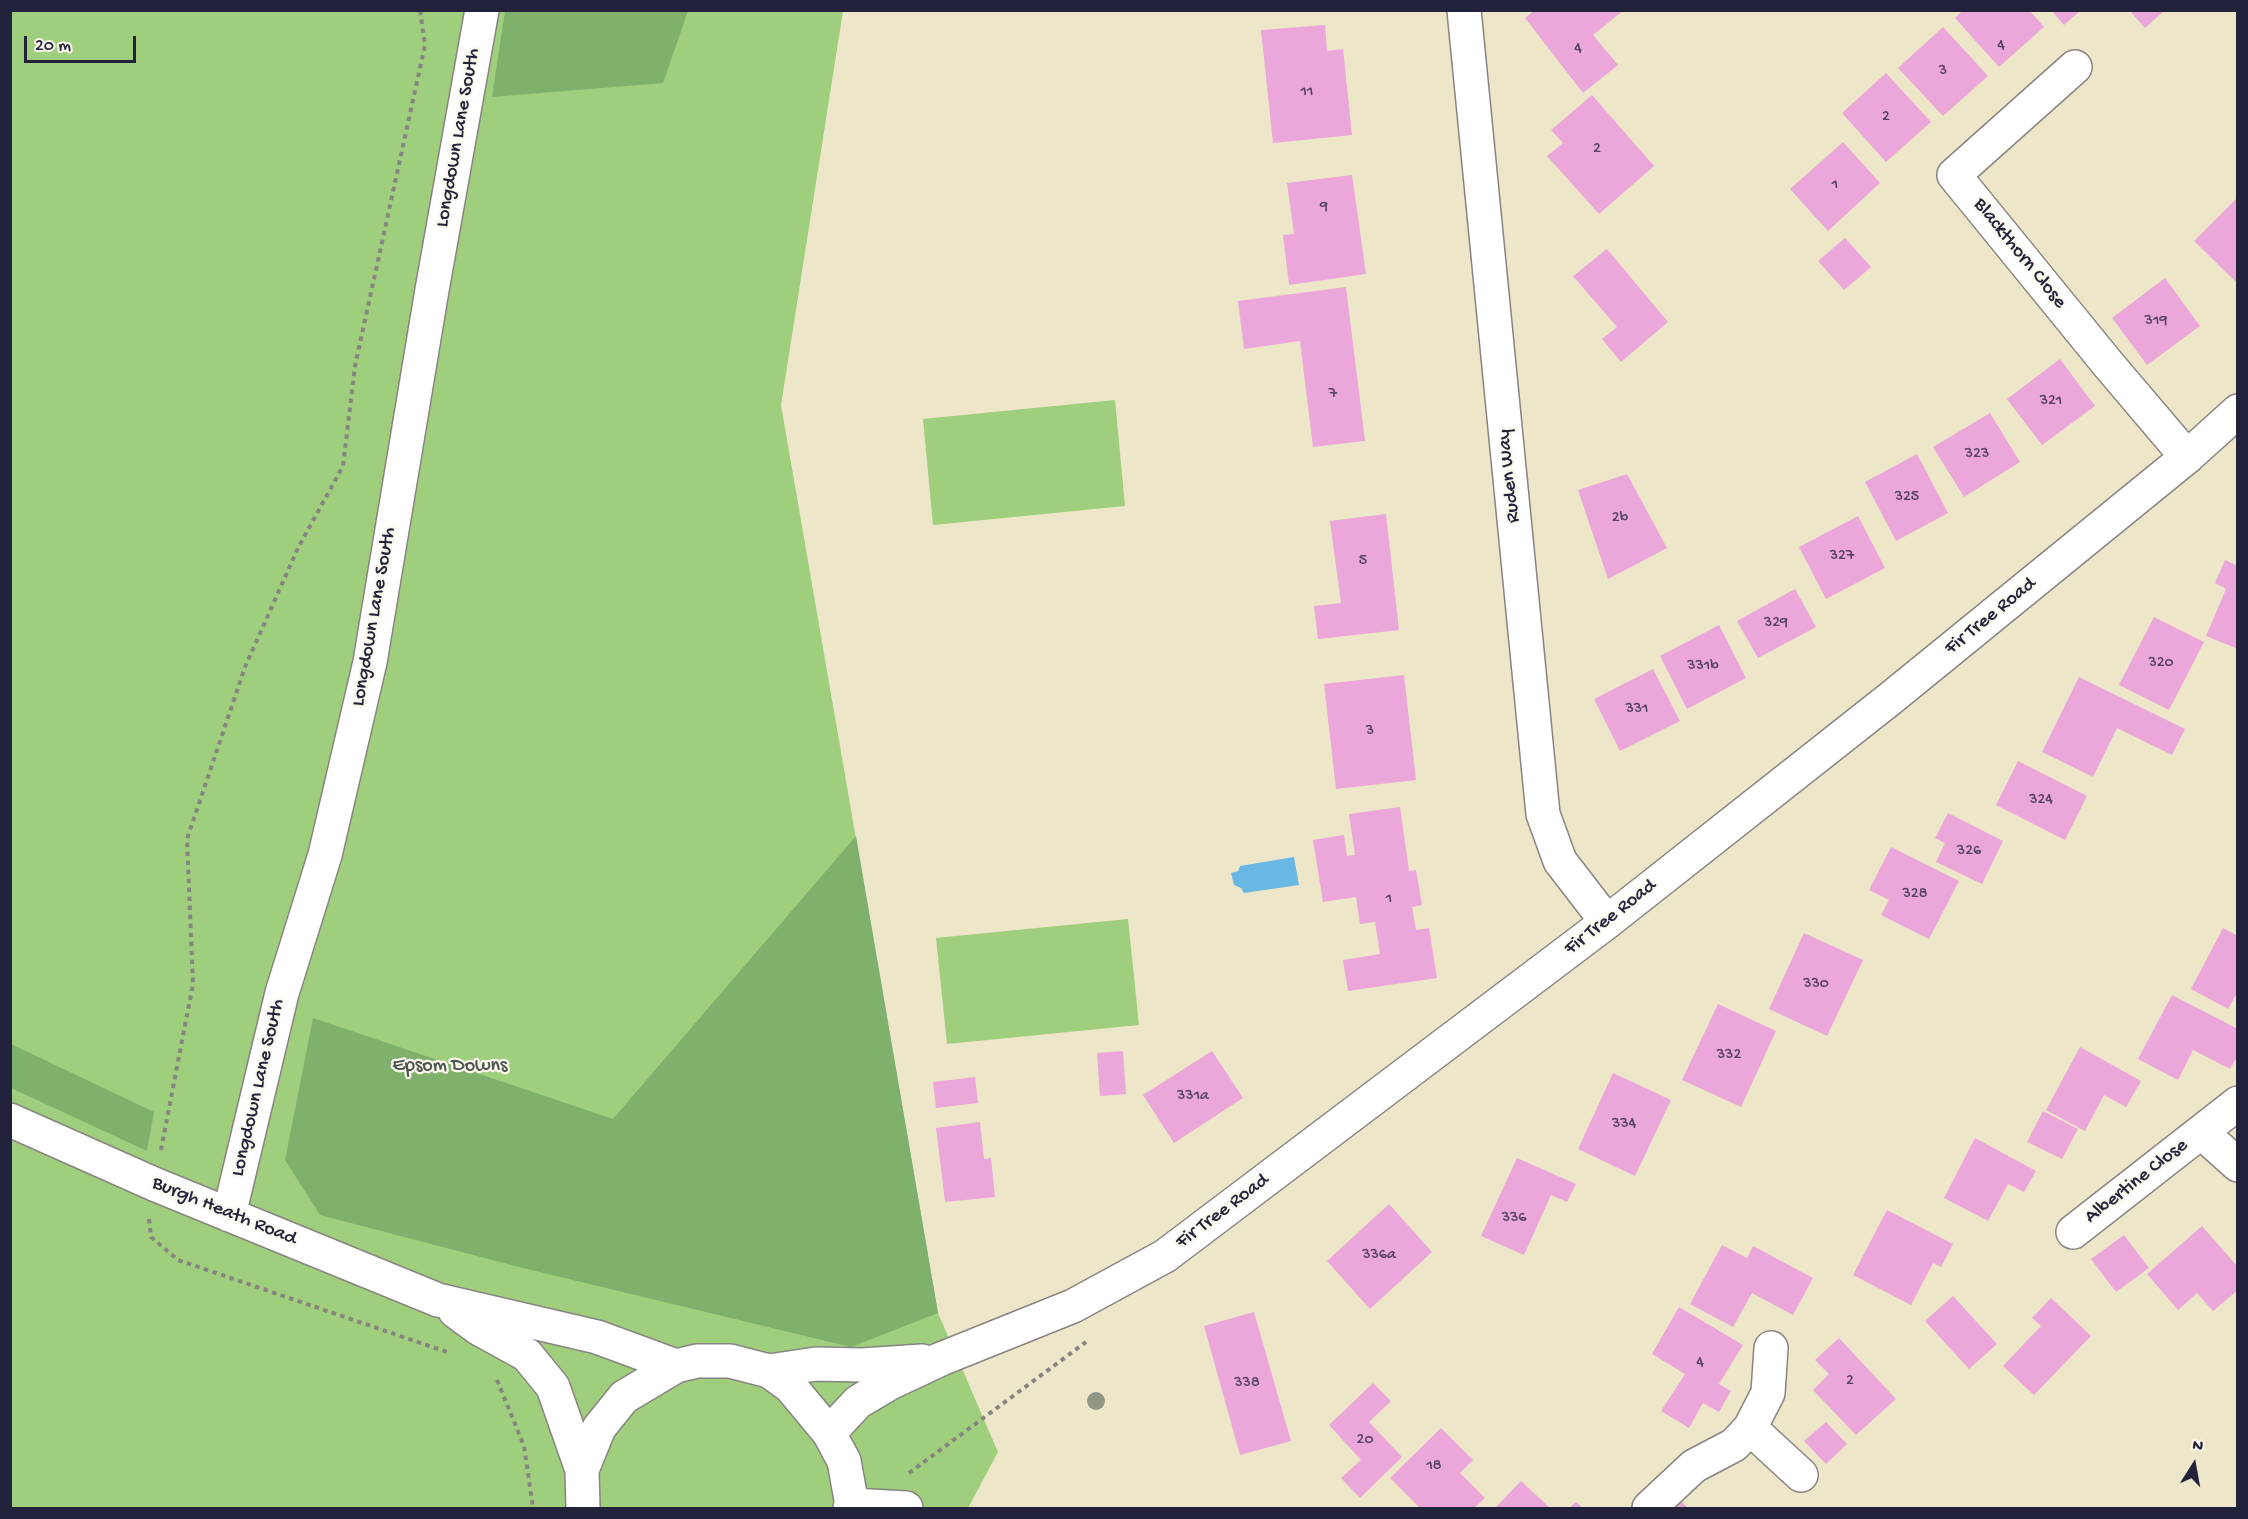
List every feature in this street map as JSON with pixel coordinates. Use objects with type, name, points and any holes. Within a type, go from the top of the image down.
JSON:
[{"type":"main road","name":"Longdown Lane South","points":[[230,1215],[282,993],[325,855],[370,662],[432,290],[482,10]]},
{"type":"main road","name":"Ruden Way","points":[[1464,10],[1543,814],[1560,861],[1607,922]]},
{"type":"main road","name":"Blackthorn Close","points":[[2075,67],[1954,175],[2187,457]]},
{"type":"main road","name":"Fir Tree Road","points":[[829,1433],[858,1402],[941,1359],[1072,1306],[1165,1256],[1607,922],[1891,698],[2187,457],[2238,411]]},
{"type":"main road","name":"Albertine Close","points":[[2073,1232],[2238,1103]]},
{"type":"main road","name":"Burgh Heath Road","points":[[10,1120],[154,1184],[438,1300],[597,1337],[676,1366]]},
{"type":"main road","name":"Albertine Close","points":[[2201,1132],[2238,1165]]},
{"type":"main road","name":"Burgh Heath Road","points":[[438,1300],[478,1328],[528,1354],[553,1387],[582,1470]]},
{"type":"main road","points":[[1649,1509],[1694,1466],[1734,1445],[1750,1428],[1768,1393],[1771,1348]]},
{"type":"main road","name":"Fir Tree Road","points":[[768,1371],[816,1364],[862,1365],[941,1359]]},
{"type":"main road","points":[[583,1509],[582,1470],[599,1428],[624,1397],[676,1366],[697,1362],[730,1361],[768,1371],[790,1386],[829,1433],[844,1461],[851,1507],[897,1508]]},
{"type":"main road","points":[[1750,1428],[1801,1475]]},
{"type":"path","points":[[420,10],[425,45],[355,366],[343,466],[298,548],[245,667],[188,838],[193,984],[148,1212],[151,1237],[178,1260],[458,1356]]},
{"type":"path","points":[[897,1508],[904,1477],[1087,1341]]},
{"type":"path","points":[[496,1377],[524,1446],[533,1509]]},
{"type":"green space","points":[[505,10],[688,11],[663,83],[492,97]]},
{"type":"green space","name":"Epsom Downs","points":[[10,11],[843,11],[781,405],[938,1313],[998,1452],[968,1508],[11,1508]]},
{"type":"green space","points":[[1115,400],[1125,506],[933,525],[923,419]]},
{"type":"green space","points":[[856,836],[938,1313],[851,1347],[519,1267],[320,1215],[285,1160],[313,1018],[613,1119]]},
{"type":"green space","points":[[1128,919],[1139,1025],[947,1044],[936,938]]},
{"type":"green space","points":[[11,1044],[154,1112],[147,1151],[11,1088]]},
{"type":"water","points":[[1294,857],[1299,885],[1244,893],[1241,888],[1234,885],[1231,873],[1238,871],[1240,866]]},
{"type":"building","points":[[1535,10],[1624,10],[1593,35],[1618,65],[1583,93],[1525,18]]},
{"type":"building","points":[[1963,10],[2029,10],[2044,27],[1999,67],[1955,18]]},
{"type":"building","points":[[2051,10],[2081,10],[2064,25]]},
{"type":"building","points":[[2129,10],[2165,10],[2145,28]]},
{"type":"building","points":[[1325,25],[1327,51],[1343,49],[1352,135],[1273,143],[1261,30]]},
{"type":"building","points":[[1943,27],[1988,76],[1943,116],[1898,68]]},
{"type":"building","points":[[1886,73],[1931,122],[1886,162],[1842,113]]},
{"type":"building","points":[[1592,95],[1654,166],[1599,214],[1547,156],[1563,143],[1551,130]]},
{"type":"building","points":[[1843,142],[1880,183],[1828,231],[1790,189]]},
{"type":"building","points":[[1352,175],[1366,274],[1289,285],[1283,235],[1294,234],[1287,183]]},
{"type":"building","points":[[2238,197],[2238,281],[2236,282],[2194,241]]},
{"type":"building","points":[[1845,238],[1871,267],[1844,290],[1818,261]]},
{"type":"building","points":[[1607,249],[1668,322],[1621,362],[1602,339],[1617,327],[1573,276]]},
{"type":"building","points":[[2165,278],[2200,326],[2147,365],[2112,318]]},
{"type":"building","points":[[1346,287],[1365,441],[1313,447],[1300,341],[1244,349],[1238,301]]},
{"type":"building","points":[[2060,359],[2095,406],[2042,445],[2007,399]]},
{"type":"building","points":[[1990,413],[2020,462],[1964,497],[1933,447]]},
{"type":"building","points":[[1917,454],[1948,513],[1896,541],[1865,482]]},
{"type":"building","points":[[1627,474],[1667,548],[1608,579],[1578,490]]},
{"type":"building","points":[[1386,514],[1399,630],[1318,639],[1314,606],[1341,603],[1330,521]]},
{"type":"building","points":[[1858,516],[1885,568],[1826,599],[1799,547]]},
{"type":"building","points":[[2225,560],[2238,566],[2238,649],[2206,636],[2226,589],[2215,583]]},
{"type":"building","points":[[1795,589],[1816,627],[1758,658],[1737,621]]},
{"type":"building","points":[[2154,617],[2204,642],[2169,710],[2119,685]]},
{"type":"building","points":[[1719,625],[1746,678],[1687,709],[1660,656]]},
{"type":"building","points":[[1653,669],[1680,721],[1620,751],[1594,699]]},
{"type":"building","points":[[1404,675],[1416,780],[1336,789],[1324,684]]},
{"type":"building","points":[[2079,677],[2185,729],[2172,755],[2117,728],[2093,777],[2042,752]]},
{"type":"building","points":[[2018,761],[2087,796],[2065,840],[1996,805]]},
{"type":"building","points":[[1400,807],[1409,871],[1416,870],[1422,905],[1412,907],[1416,930],[1429,928],[1437,978],[1348,991],[1343,960],[1380,954],[1375,922],[1360,924],[1356,897],[1323,902],[1313,840],[1344,835],[1347,856],[1355,855],[1349,814]]},
{"type":"building","points":[[1948,813],[2003,841],[1982,884],[1936,862],[1945,843],[1935,838]]},
{"type":"building","points":[[1891,847],[1959,881],[1929,939],[1881,915],[1889,900],[1869,890]]},
{"type":"building","points":[[2223,928],[2238,936],[2238,991],[2228,1009],[2191,989]]},
{"type":"building","points":[[1804,933],[1863,960],[1827,1036],[1769,1009]]},
{"type":"building","points":[[2172,995],[2238,1029],[2238,1055],[2230,1069],[2193,1050],[2178,1080],[2138,1059]]},
{"type":"building","points":[[1718,1004],[1776,1031],[1741,1107],[1682,1080]]},
{"type":"building","points":[[2080,1047],[2141,1081],[2126,1107],[2104,1095],[2085,1131],[2046,1110]]},
{"type":"building","points":[[1123,1051],[1126,1094],[1100,1096],[1097,1053]]},
{"type":"building","points":[[1212,1051],[1243,1098],[1174,1143],[1143,1095]]},
{"type":"building","points":[[1613,1073],[1671,1100],[1635,1176],[1578,1149]]},
{"type":"building","points":[[975,1077],[978,1103],[936,1108],[933,1082]]},
{"type":"building","points":[[2043,1111],[2078,1129],[2062,1159],[2027,1142]]},
{"type":"building","points":[[980,1122],[984,1159],[991,1158],[995,1197],[945,1202],[936,1128]]},
{"type":"building","points":[[1975,1138],[2036,1171],[2024,1192],[2008,1184],[1988,1221],[1944,1198]]},
{"type":"building","points":[[1517,1158],[1576,1184],[1567,1202],[1551,1195],[1524,1255],[1481,1236]]},
{"type":"building","points":[[1389,1204],[1432,1252],[1370,1309],[1327,1261]]},
{"type":"building","points":[[1887,1210],[1953,1244],[1941,1267],[1933,1263],[1911,1305],[1853,1275]]},
{"type":"building","points":[[2202,1226],[2238,1267],[2238,1290],[2213,1311],[2197,1293],[2178,1310],[2147,1274]]},
{"type":"building","points":[[2124,1235],[2149,1268],[2116,1292],[2091,1259]]},
{"type":"building","points":[[1722,1245],[1747,1258],[1753,1246],[1813,1278],[1793,1315],[1752,1293],[1733,1327],[1690,1304]]},
{"type":"building","points":[[1953,1296],[1997,1344],[1969,1369],[1925,1321]]},
{"type":"building","points":[[2051,1298],[2091,1336],[2034,1395],[2003,1366],[2041,1326],[2032,1318]]},
{"type":"building","points":[[1679,1307],[1743,1345],[1719,1384],[1731,1391],[1719,1412],[1703,1403],[1689,1428],[1661,1411],[1685,1374],[1652,1354]]},
{"type":"building","points":[[1254,1312],[1291,1441],[1240,1455],[1204,1326]]},
{"type":"building","points":[[1839,1338],[1896,1399],[1856,1435],[1813,1390],[1829,1374],[1815,1360]]},
{"type":"building","points":[[1373,1383],[1391,1401],[1369,1422],[1402,1457],[1360,1498],[1341,1478],[1361,1460],[1329,1425]]},
{"type":"building","points":[[1826,1422],[1847,1444],[1826,1464],[1804,1441]]},
{"type":"building","points":[[1441,1428],[1473,1460],[1460,1473],[1485,1498],[1474,1508],[1420,1508],[1390,1478]]},
{"type":"building","points":[[1521,1481],[1550,1508],[1495,1508]]},
{"type":"building","points":[[1678,1498],[1688,1508],[1667,1508]]},
{"type":"building","points":[[1576,1502],[1583,1508],[1569,1508]]}]
